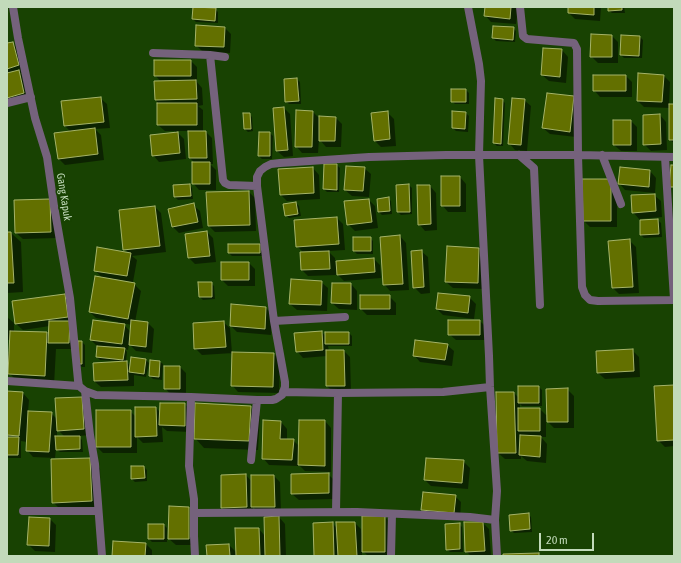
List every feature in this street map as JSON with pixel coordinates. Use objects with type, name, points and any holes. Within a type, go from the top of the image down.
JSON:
[{"type":"street","name":"Gang Kapuk","points":[[13,7],[35,118],[47,157],[67,281],[78,380],[82,388],[95,464],[102,556]]},
{"type":"street","points":[[468,7],[481,81],[479,155],[490,356],[490,387],[498,491],[495,520],[497,556]]},
{"type":"street","points":[[520,7],[521,25],[524,36],[527,39],[574,43],[577,49],[578,155],[582,287],[585,295],[590,300],[674,300],[665,157]]},
{"type":"street","points":[[153,53],[225,57]]},
{"type":"street","points":[[210,55],[223,180],[229,185],[257,186]]},
{"type":"street","points":[[7,103],[31,97]]},
{"type":"street","points":[[7,381],[82,388],[96,395],[105,396],[191,397],[257,400],[276,399],[282,395],[285,382],[274,321],[257,186],[257,178],[260,171],[271,164],[369,157],[479,155],[602,155],[674,157]]},
{"type":"street","points":[[519,155],[534,168],[540,305]]},
{"type":"street","points":[[602,155],[621,204]]},
{"type":"street","points":[[274,321],[345,317]]},
{"type":"street","points":[[283,392],[443,392],[490,387]]},
{"type":"street","points":[[336,512],[338,393]]},
{"type":"street","points":[[191,397],[189,466],[194,499],[195,556]]},
{"type":"street","points":[[251,460],[257,400]]},
{"type":"street","points":[[23,511],[98,511]]},
{"type":"street","points":[[194,513],[336,512],[470,517],[495,520]]},
{"type":"street","points":[[391,556],[392,514]]},
{"type":"building","points":[[193,7],[216,8],[215,21],[192,19]]},
{"type":"building","points":[[485,7],[511,7],[510,19],[484,16]]},
{"type":"building","points":[[568,7],[594,7],[594,15],[568,13]]},
{"type":"building","points":[[608,7],[622,7],[622,10],[608,11]]},
{"type":"building","points":[[196,25],[225,27],[224,47],[195,46]]},
{"type":"building","points":[[493,26],[514,27],[513,40],[492,38]]},
{"type":"building","points":[[591,34],[612,35],[612,57],[590,57]]},
{"type":"building","points":[[621,35],[640,36],[639,56],[620,55]]},
{"type":"building","points":[[13,42],[19,65],[7,69],[7,43]]},
{"type":"building","points":[[543,48],[562,49],[560,77],[541,75]]},
{"type":"building","points":[[154,60],[191,60],[191,76],[154,76]]},
{"type":"building","points":[[19,70],[24,93],[7,98],[7,73]]},
{"type":"building","points":[[638,73],[664,75],[662,102],[637,101]]},
{"type":"building","points":[[593,75],[626,75],[626,91],[593,91]]},
{"type":"building","points":[[297,78],[299,101],[285,102],[284,79]]},
{"type":"building","points":[[196,80],[197,99],[155,100],[154,81]]},
{"type":"building","points":[[451,89],[466,89],[466,102],[451,102]]},
{"type":"building","points":[[547,93],[574,96],[570,132],[542,128]]},
{"type":"building","points":[[101,97],[104,122],[64,126],[61,101]]},
{"type":"building","points":[[495,98],[503,99],[501,144],[493,143]]},
{"type":"building","points":[[512,98],[525,99],[521,145],[508,144]]},
{"type":"building","points":[[157,103],[197,103],[197,125],[157,125]]},
{"type":"building","points":[[669,104],[674,104],[674,140],[669,140]]},
{"type":"building","points":[[284,107],[288,150],[276,151],[273,108]]},
{"type":"building","points":[[296,110],[313,111],[312,147],[295,147]]},
{"type":"building","points":[[388,111],[390,139],[374,141],[371,113]]},
{"type":"building","points":[[452,111],[466,112],[465,129],[452,128]]},
{"type":"building","points":[[243,113],[250,113],[251,129],[244,129]]},
{"type":"building","points":[[660,114],[661,144],[643,145],[643,115]]},
{"type":"building","points":[[319,116],[336,117],[335,141],[319,141]]},
{"type":"building","points":[[613,120],[631,120],[631,145],[613,145]]},
{"type":"building","points":[[95,128],[98,154],[58,159],[54,133]]},
{"type":"building","points":[[188,131],[206,131],[207,158],[189,158]]},
{"type":"building","points":[[178,132],[180,153],[152,156],[150,135]]},
{"type":"building","points":[[259,132],[270,132],[270,156],[258,156]]},
{"type":"building","points":[[192,162],[210,162],[210,184],[192,184]]},
{"type":"building","points":[[324,164],[337,164],[337,190],[323,189]]},
{"type":"building","points":[[671,165],[674,165],[674,187],[669,187]]},
{"type":"building","points":[[346,166],[365,167],[363,191],[344,190]]},
{"type":"building","points":[[313,167],[314,193],[280,195],[278,169]]},
{"type":"building","points":[[620,167],[650,170],[649,187],[618,184]]},
{"type":"building","points":[[441,176],[460,176],[460,206],[441,206]]},
{"type":"building","points":[[582,179],[611,179],[611,221],[583,221]]},
{"type":"building","points":[[190,184],[191,196],[174,197],[173,185]]},
{"type":"building","points":[[409,184],[410,212],[397,212],[396,185]]},
{"type":"building","points":[[417,185],[430,185],[431,224],[418,225]]},
{"type":"building","points":[[249,191],[250,225],[208,226],[206,192]]},
{"type":"building","points":[[655,194],[656,211],[632,213],[631,195]]},
{"type":"building","points":[[389,197],[390,211],[378,212],[377,199]]},
{"type":"building","points":[[50,199],[51,232],[15,233],[14,200]]},
{"type":"building","points":[[369,199],[372,222],[347,225],[344,201]]},
{"type":"building","points":[[296,202],[298,214],[285,216],[283,204]]},
{"type":"building","points":[[194,203],[198,222],[172,227],[168,209]]},
{"type":"building","points":[[155,206],[160,246],[123,250],[119,210]]},
{"type":"building","points":[[337,217],[339,244],[296,247],[294,220]]},
{"type":"building","points":[[658,219],[659,234],[640,235],[640,220]]},
{"type":"building","points":[[207,231],[210,256],[188,258],[185,234]]},
{"type":"building","points":[[7,232],[11,232],[14,283],[7,283]]},
{"type":"building","points":[[400,235],[403,284],[383,285],[380,237]]},
{"type":"building","points":[[353,237],[371,237],[371,251],[353,251]]},
{"type":"building","points":[[630,239],[633,287],[612,288],[608,241]]},
{"type":"building","points":[[228,244],[260,244],[260,253],[228,253]]},
{"type":"building","points":[[447,246],[479,248],[478,283],[445,282]]},
{"type":"building","points":[[97,247],[131,253],[127,276],[94,271]]},
{"type":"building","points":[[422,250],[424,287],[413,288],[411,251]]},
{"type":"building","points":[[329,251],[330,269],[301,270],[300,252]]},
{"type":"building","points":[[374,258],[375,272],[337,275],[336,261]]},
{"type":"building","points":[[221,262],[249,262],[249,280],[221,280]]},
{"type":"building","points":[[95,276],[135,283],[128,319],[89,312]]},
{"type":"building","points":[[291,279],[322,281],[321,305],[289,304]]},
{"type":"building","points":[[198,282],[212,282],[212,297],[199,297]]},
{"type":"building","points":[[332,283],[351,283],[351,304],[331,303]]},
{"type":"building","points":[[438,293],[470,296],[468,313],[436,309]]},
{"type":"building","points":[[65,294],[68,317],[15,324],[12,301]]},
{"type":"building","points":[[360,295],[390,295],[390,309],[360,309]]},
{"type":"building","points":[[231,304],[266,307],[265,329],[230,326]]},
{"type":"building","points":[[93,320],[125,324],[122,344],[90,340]]},
{"type":"building","points":[[131,320],[148,322],[146,347],[129,345]]},
{"type":"building","points":[[448,320],[480,320],[480,335],[448,335]]},
{"type":"building","points":[[49,321],[70,321],[69,343],[48,343]]},
{"type":"building","points":[[224,321],[226,347],[194,349],[193,323]]},
{"type":"building","points":[[10,331],[47,332],[45,376],[8,374]]},
{"type":"building","points":[[322,331],[323,350],[296,352],[294,333]]},
{"type":"building","points":[[325,332],[349,332],[349,344],[325,344]]},
{"type":"building","points":[[415,340],[448,344],[445,360],[413,356]]},
{"type":"building","points":[[78,341],[82,341],[82,364],[78,364]]},
{"type":"building","points":[[97,346],[125,348],[123,360],[96,357]]},
{"type":"building","points":[[633,349],[634,371],[597,373],[596,351]]},
{"type":"building","points":[[326,350],[344,350],[345,386],[326,386]]},
{"type":"building","points":[[232,352],[274,353],[273,387],[231,386]]},
{"type":"building","points":[[131,357],[146,359],[144,374],[129,372]]},
{"type":"building","points":[[150,360],[160,361],[159,377],[149,376]]},
{"type":"building","points":[[127,361],[128,380],[94,381],[93,363]]},
{"type":"building","points":[[164,366],[180,366],[180,389],[164,389]]},
{"type":"building","points":[[674,385],[674,440],[657,441],[654,386]]},
{"type":"building","points":[[518,386],[539,386],[539,403],[518,403]]},
{"type":"building","points":[[568,388],[568,422],[547,422],[546,389]]},
{"type":"building","points":[[7,391],[23,392],[19,436],[7,435]]},
{"type":"building","points":[[496,392],[514,392],[516,453],[497,453]]},
{"type":"building","points":[[82,397],[84,429],[57,431],[55,398]]},
{"type":"building","points":[[160,403],[185,403],[185,426],[159,425]]},
{"type":"building","points":[[195,403],[251,406],[249,441],[194,439]]},
{"type":"building","points":[[135,407],[156,407],[157,436],[135,437]]},
{"type":"building","points":[[518,408],[540,408],[540,431],[518,431]]},
{"type":"building","points":[[96,410],[131,410],[131,447],[96,447]]},
{"type":"building","points":[[28,411],[52,412],[49,452],[26,451]]},
{"type":"building","points":[[263,420],[281,421],[280,439],[294,439],[292,460],[262,459]]},
{"type":"building","points":[[299,420],[325,420],[325,466],[298,465]]},
{"type":"building","points":[[520,435],[541,436],[540,457],[519,455]]},
{"type":"building","points":[[55,436],[80,436],[80,449],[56,450]]},
{"type":"building","points":[[7,437],[19,437],[18,455],[7,455]]},
{"type":"building","points":[[90,458],[92,501],[52,503],[51,459]]},
{"type":"building","points":[[426,458],[464,460],[462,483],[424,480]]},
{"type":"building","points":[[131,466],[144,466],[145,478],[131,479]]},
{"type":"building","points":[[329,473],[329,493],[291,494],[291,474]]},
{"type":"building","points":[[246,474],[247,507],[221,508],[221,475]]},
{"type":"building","points":[[251,475],[274,475],[275,507],[251,507]]},
{"type":"building","points":[[423,492],[456,495],[454,513],[421,510]]},
{"type":"building","points":[[169,506],[189,507],[189,539],[168,539]]},
{"type":"building","points":[[529,513],[530,529],[510,531],[509,515]]},
{"type":"building","points":[[279,516],[280,556],[265,556],[264,517]]},
{"type":"building","points":[[362,516],[385,516],[385,552],[362,552]]},
{"type":"building","points":[[29,517],[50,518],[49,546],[27,545]]},
{"type":"building","points":[[333,522],[334,556],[314,556],[313,523]]},
{"type":"building","points":[[336,522],[355,522],[357,556],[338,556]]},
{"type":"building","points":[[464,522],[483,522],[485,551],[465,552]]},
{"type":"building","points":[[460,523],[460,549],[446,550],[445,524]]},
{"type":"building","points":[[148,524],[164,524],[164,539],[148,539]]},
{"type":"building","points":[[235,528],[259,528],[260,556],[236,556]]},
{"type":"building","points":[[113,541],[146,543],[145,556],[112,556]]},
{"type":"building","points":[[229,544],[230,556],[207,556],[206,545]]},
{"type":"building","points":[[539,553],[539,556],[503,556],[503,554]]}]
